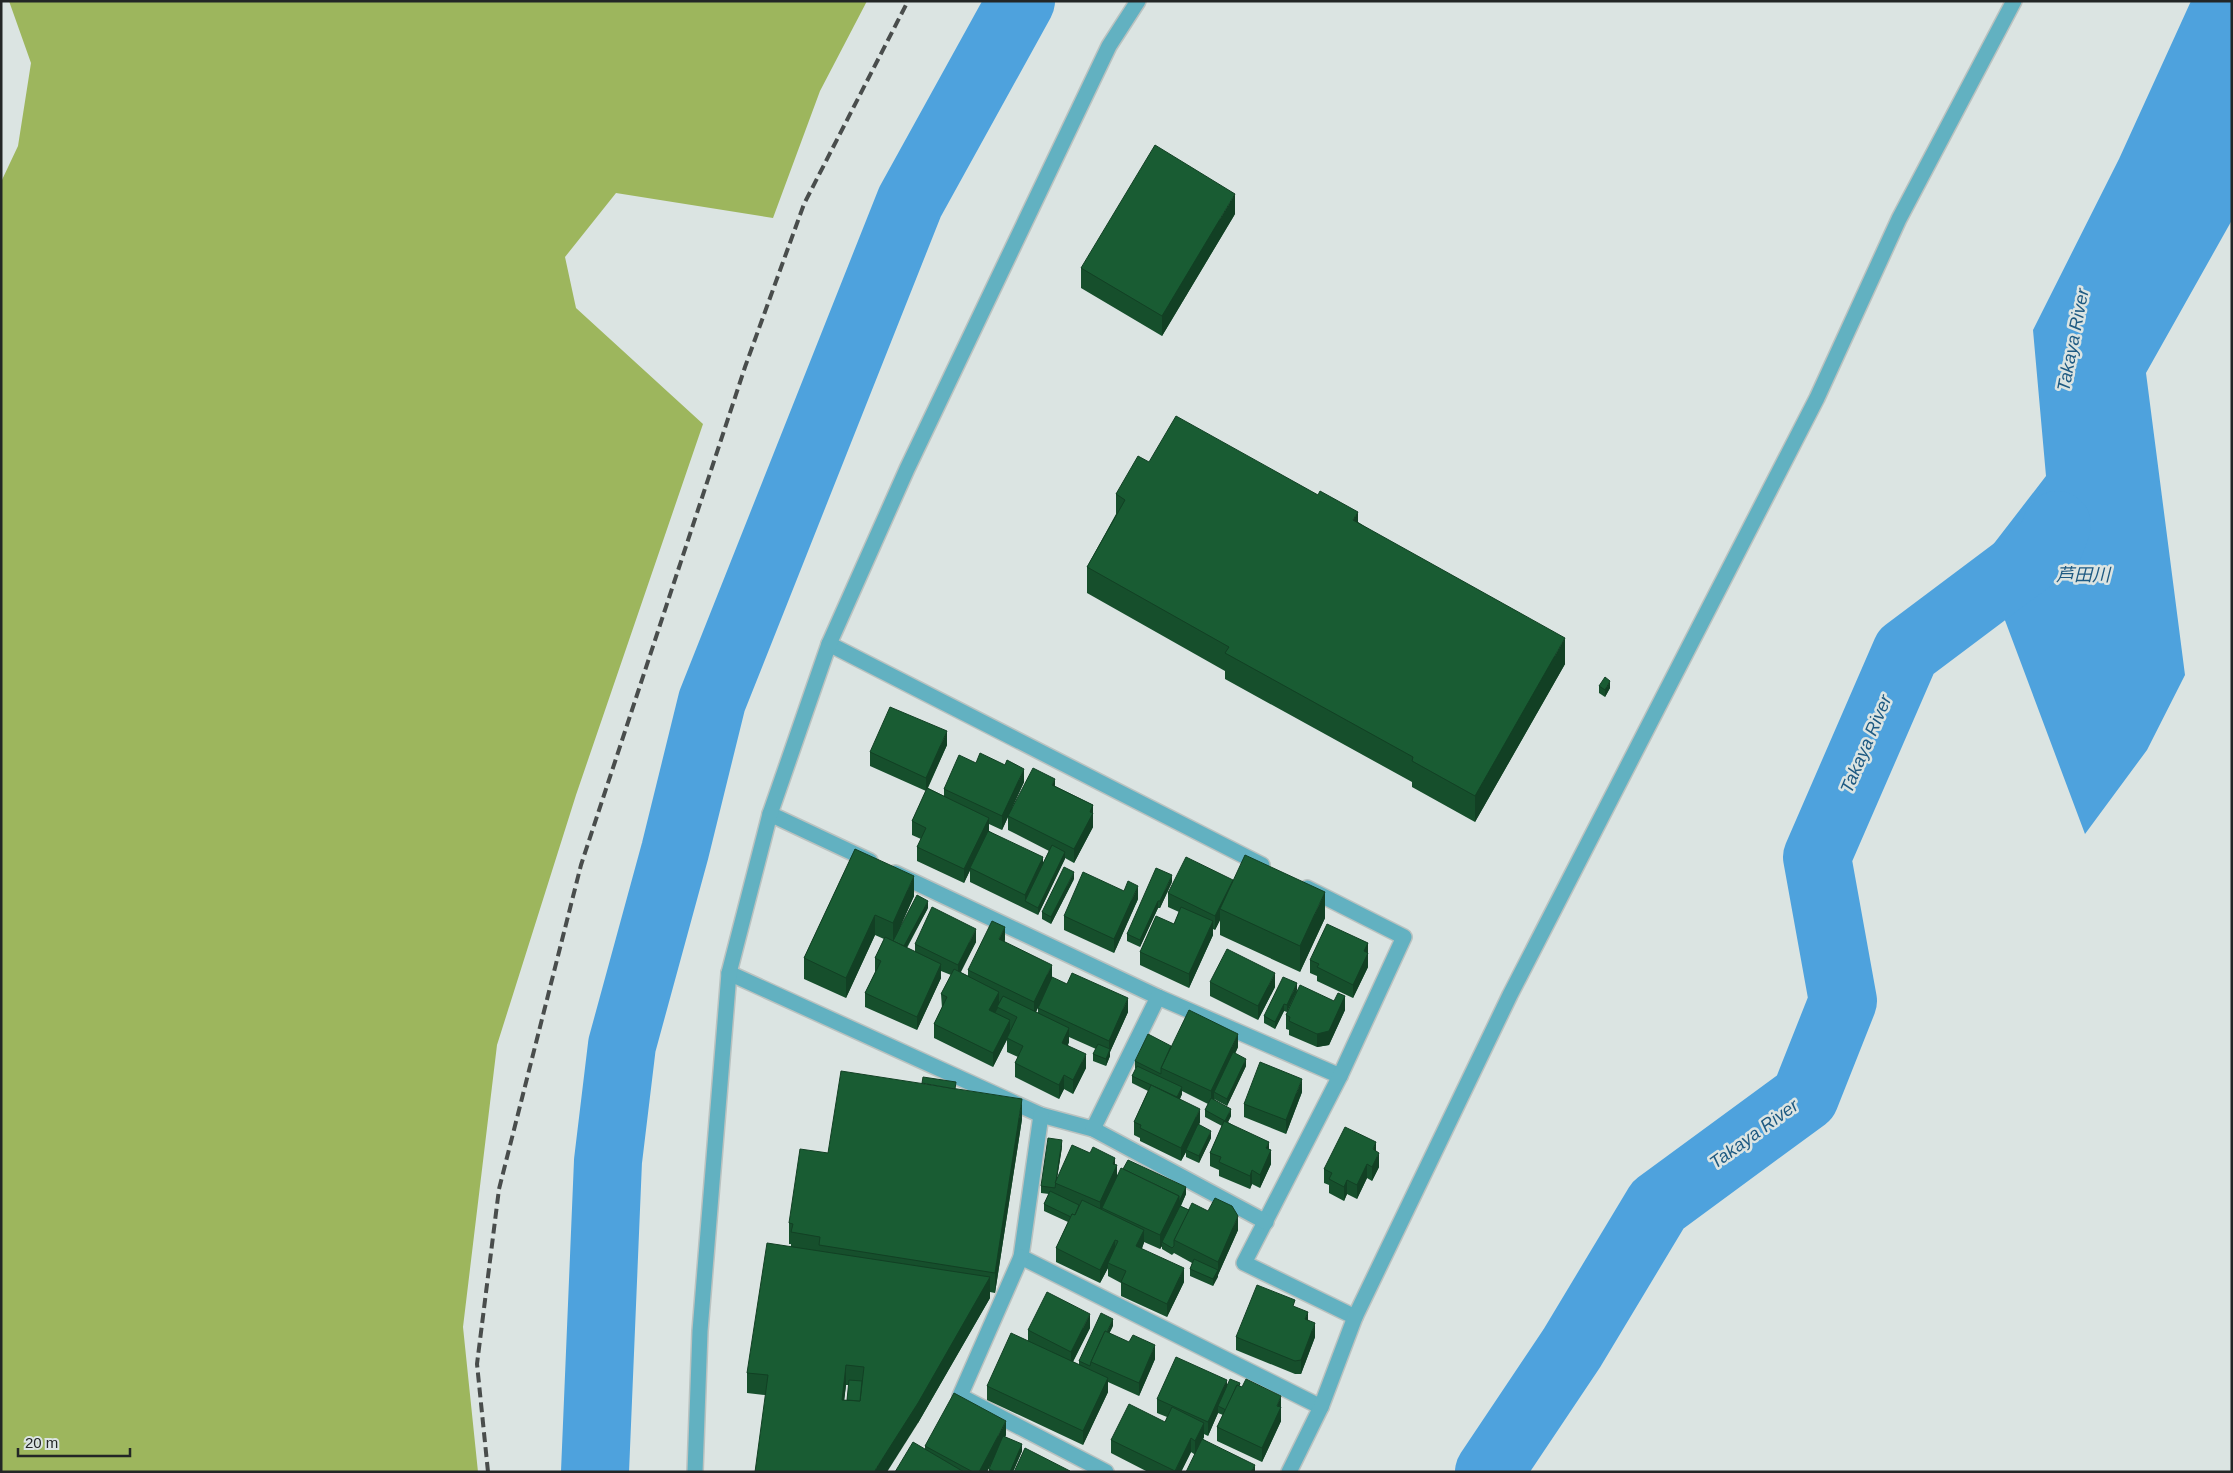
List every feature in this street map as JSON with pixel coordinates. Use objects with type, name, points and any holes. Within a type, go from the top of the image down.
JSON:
[{"type":"street","points":[[695,1472],[700,1331],[729,973],[770,814],[829,644],[907,469],[1105,55],[1138,1]]},
{"type":"street","points":[[1289,1472],[1322,1407],[1355,1317],[1510,995],[1817,398],[1899,219],[2014,1]]},
{"type":"street","points":[[829,644],[1271,870]]},
{"type":"street","points":[[770,814],[1158,997],[1340,1076]]},
{"type":"street","points":[[1298,883],[1404,937],[1340,1076],[1244,1263],[1355,1317]]},
{"type":"street","points":[[729,973],[1041,1115],[1093,1129],[1266,1222]]},
{"type":"street","points":[[1093,1129],[1158,997]]},
{"type":"street","points":[[1041,1115],[1021,1257],[960,1396],[1106,1472]]},
{"type":"street","points":[[1021,1257],[1322,1407]]},
{"type":"green space","points":[[9,1],[867,1],[820,91],[773,218],[616,193],[565,257],[576,308],[703,424],[576,795],[497,1045],[463,1327],[478,1472],[1,1472],[1,182],[18,146],[31,63]]},
{"type":"water","name":"芦田川","points":[[2191,1],[2232,1],[2232,220],[2146,373],[2185,675],[2147,750],[2085,834],[1982,559],[2046,476],[2033,330],[2119,159]]},
{"type":"building","points":[[1155,145],[1235,194],[1162,316],[1081,268]]},
{"type":"building","points":[[1176,416],[1318,495],[1320,491],[1358,512],[1353,520],[1565,638],[1475,796],[1412,761],[1413,757],[1225,653],[1229,647],[1087,567],[1125,500],[1116,494],[1138,456],[1149,462]]},
{"type":"building","points":[[1605,677],[1610,681],[1605,690],[1599,686]]},
{"type":"building","points":[[890,707],[947,731],[926,778],[870,752]]},
{"type":"building","points":[[980,753],[1005,765],[1007,760],[1024,769],[1002,816],[944,789],[959,755],[976,763]]},
{"type":"building","points":[[1033,768],[1055,779],[1052,785],[1093,805],[1090,812],[1093,813],[1074,849],[1008,816]]},
{"type":"building","points":[[927,788],[989,818],[964,869],[917,847],[926,828],[912,821]]},
{"type":"building","points":[[988,831],[1043,857],[1025,895],[970,868]]},
{"type":"building","points":[[1052,845],[1065,852],[1038,908],[1025,901]]},
{"type":"building","points":[[855,849],[914,876],[893,923],[875,915],[846,978],[804,958]]},
{"type":"building","points":[[1245,855],[1325,892],[1300,946],[1220,909]]},
{"type":"building","points":[[1186,857],[1233,880],[1215,916],[1168,893]]},
{"type":"building","points":[[1064,867],[1074,872],[1051,917],[1042,912]]},
{"type":"building","points":[[1156,868],[1172,875],[1140,940],[1127,934]]},
{"type":"building","points":[[1083,872],[1124,891],[1128,881],[1138,886],[1114,939],[1064,916]]},
{"type":"building","points":[[917,895],[928,901],[904,946],[893,941]]},
{"type":"building","points":[[932,907],[976,929],[958,965],[915,944]]},
{"type":"building","points":[[1181,907],[1213,921],[1189,974],[1140,952],[1156,916],[1174,924]]},
{"type":"building","points":[[992,921],[1005,927],[999,939],[1052,965],[1034,1002],[968,970]]},
{"type":"building","points":[[1327,924],[1368,943],[1364,951],[1368,953],[1353,985],[1317,967],[1319,964],[1310,960]]},
{"type":"building","points":[[885,937],[941,964],[917,1017],[865,993],[881,961],[875,958]]},
{"type":"building","points":[[1227,949],[1275,973],[1258,1006],[1210,982]]},
{"type":"building","points":[[954,969],[999,992],[989,1010],[1010,1020],[993,1053],[934,1024],[947,997],[941,994]]},
{"type":"building","points":[[1072,973],[1128,998],[1109,1041],[1038,1008],[1052,977],[1067,984]]},
{"type":"building","points":[[1283,977],[1297,983],[1287,1005],[1284,1004],[1275,1022],[1264,1016]]},
{"type":"building","points":[[1300,985],[1334,1001],[1338,993],[1345,996],[1329,1031],[1317,1034],[1289,1021],[1290,1017],[1286,1015]]},
{"type":"building","points":[[1003,996],[1069,1028],[1062,1043],[1086,1054],[1073,1080],[1064,1075],[1059,1085],[1015,1063],[1023,1046],[1007,1038],[1017,1017],[997,1007]]},
{"type":"building","points":[[1189,1010],[1238,1034],[1211,1091],[1161,1068]]},
{"type":"building","points":[[1148,1034],[1171,1046],[1161,1068],[1161,1074],[1135,1061]]},
{"type":"building","points":[[1098,1044],[1110,1049],[1106,1059],[1093,1054]]},
{"type":"building","points":[[1233,1052],[1246,1059],[1227,1099],[1214,1092]]},
{"type":"building","points":[[1260,1062],[1302,1079],[1286,1120],[1244,1104]]},
{"type":"building","points":[[1137,1066],[1182,1087],[1177,1097],[1132,1076]]},
{"type":"building","points":[[841,1071],[1022,1099],[995,1273],[819,1245],[820,1237],[791,1232],[793,1224],[789,1223],[800,1149],[828,1153]]},
{"type":"building","points":[[923,1077],[956,1082],[955,1089],[922,1083]]},
{"type":"building","points":[[1151,1085],[1200,1109],[1181,1148],[1140,1128],[1141,1125],[1134,1122]]},
{"type":"building","points":[[1211,1098],[1231,1109],[1225,1121],[1205,1110]]},
{"type":"building","points":[[1224,1121],[1269,1142],[1266,1148],[1271,1150],[1260,1175],[1252,1170],[1250,1176],[1219,1162],[1221,1157],[1210,1153]]},
{"type":"building","points":[[1198,1124],[1211,1131],[1199,1156],[1186,1150]]},
{"type":"building","points":[[1345,1127],[1376,1142],[1373,1149],[1379,1153],[1372,1167],[1367,1164],[1357,1185],[1347,1180],[1344,1187],[1329,1179],[1332,1173],[1324,1169]]},
{"type":"building","points":[[1048,1138],[1062,1140],[1055,1188],[1041,1186]]},
{"type":"building","points":[[1072,1145],[1090,1153],[1093,1147],[1115,1158],[1113,1164],[1117,1165],[1100,1202],[1055,1183]]},
{"type":"building","points":[[1128,1160],[1186,1187],[1179,1202],[1179,1196],[1123,1169]]},
{"type":"building","points":[[1121,1168],[1179,1196],[1160,1235],[1102,1208]]},
{"type":"building","points":[[1050,1191],[1079,1205],[1075,1215],[1072,1214],[1071,1217],[1044,1204]]},
{"type":"building","points":[[1215,1198],[1232,1206],[1238,1216],[1218,1262],[1174,1240],[1192,1203],[1208,1211]]},
{"type":"building","points":[[1082,1200],[1144,1230],[1136,1246],[1184,1268],[1167,1304],[1121,1282],[1126,1271],[1108,1263],[1118,1241],[1115,1240],[1100,1270],[1056,1248],[1072,1214],[1075,1215]]},
{"type":"building","points":[[1180,1206],[1189,1210],[1172,1248],[1162,1242]]},
{"type":"building","points":[[767,1243],[990,1277],[918,1403],[874,1472],[755,1472],[768,1375],[747,1373]],"holes":[[[846,1365],[864,1367],[860,1401],[842,1400]]]},
{"type":"building","points":[[1194,1259],[1218,1270],[1213,1279],[1190,1269]]},
{"type":"building","points":[[1257,1285],[1295,1300],[1293,1306],[1308,1312],[1305,1319],[1315,1323],[1301,1360],[1295,1361],[1236,1337]]},
{"type":"building","points":[[1047,1292],[1090,1314],[1071,1352],[1028,1330]]},
{"type":"building","points":[[1101,1313],[1113,1319],[1107,1332],[1105,1331],[1090,1366],[1079,1361]]},
{"type":"building","points":[[1105,1331],[1129,1342],[1133,1335],[1155,1345],[1139,1383],[1091,1362]]},
{"type":"building","points":[[1011,1333],[1108,1378],[1083,1431],[987,1386]]},
{"type":"building","points":[[1176,1357],[1227,1380],[1208,1422],[1157,1399]]},
{"type":"building","points":[[1230,1379],[1240,1383],[1239,1386],[1237,1385],[1226,1410],[1218,1406]]},
{"type":"building","points":[[1246,1379],[1281,1396],[1277,1406],[1281,1407],[1262,1448],[1217,1427],[1237,1385],[1242,1387]]},
{"type":"building","points":[[849,1380],[862,1381],[860,1401],[847,1400]]},
{"type":"building","points":[[954,1393],[1006,1421],[979,1472],[973,1472],[925,1446]]},
{"type":"building","points":[[1129,1404],[1165,1422],[1172,1407],[1204,1423],[1195,1441],[1191,1438],[1175,1471],[1111,1440]]},
{"type":"building","points":[[1003,1436],[1022,1444],[1010,1472],[995,1472],[989,1469]]},
{"type":"building","points":[[1202,1439],[1255,1465],[1251,1472],[1186,1472]]},
{"type":"building","points":[[913,1442],[964,1472],[895,1472]]},
{"type":"building","points":[[1025,1448],[1070,1471],[1070,1472],[1014,1472]]},
{"type":"waterway","points":[[595,1472],[608,1161],[622,1045],[675,851],[712,701],[910,202],[1021,1]]},
{"type":"waterway","name":"Takaya River","points":[[1489,1472],[1572,1348],[1658,1205],[1805,1097],[1843,1001],[1817,857],[1906,652],[2050,544],[2057,525]]},
{"type":"railway","points":[[488,1472],[477,1364],[499,1189],[581,865],[745,367],[804,204],[908,1]]}]
